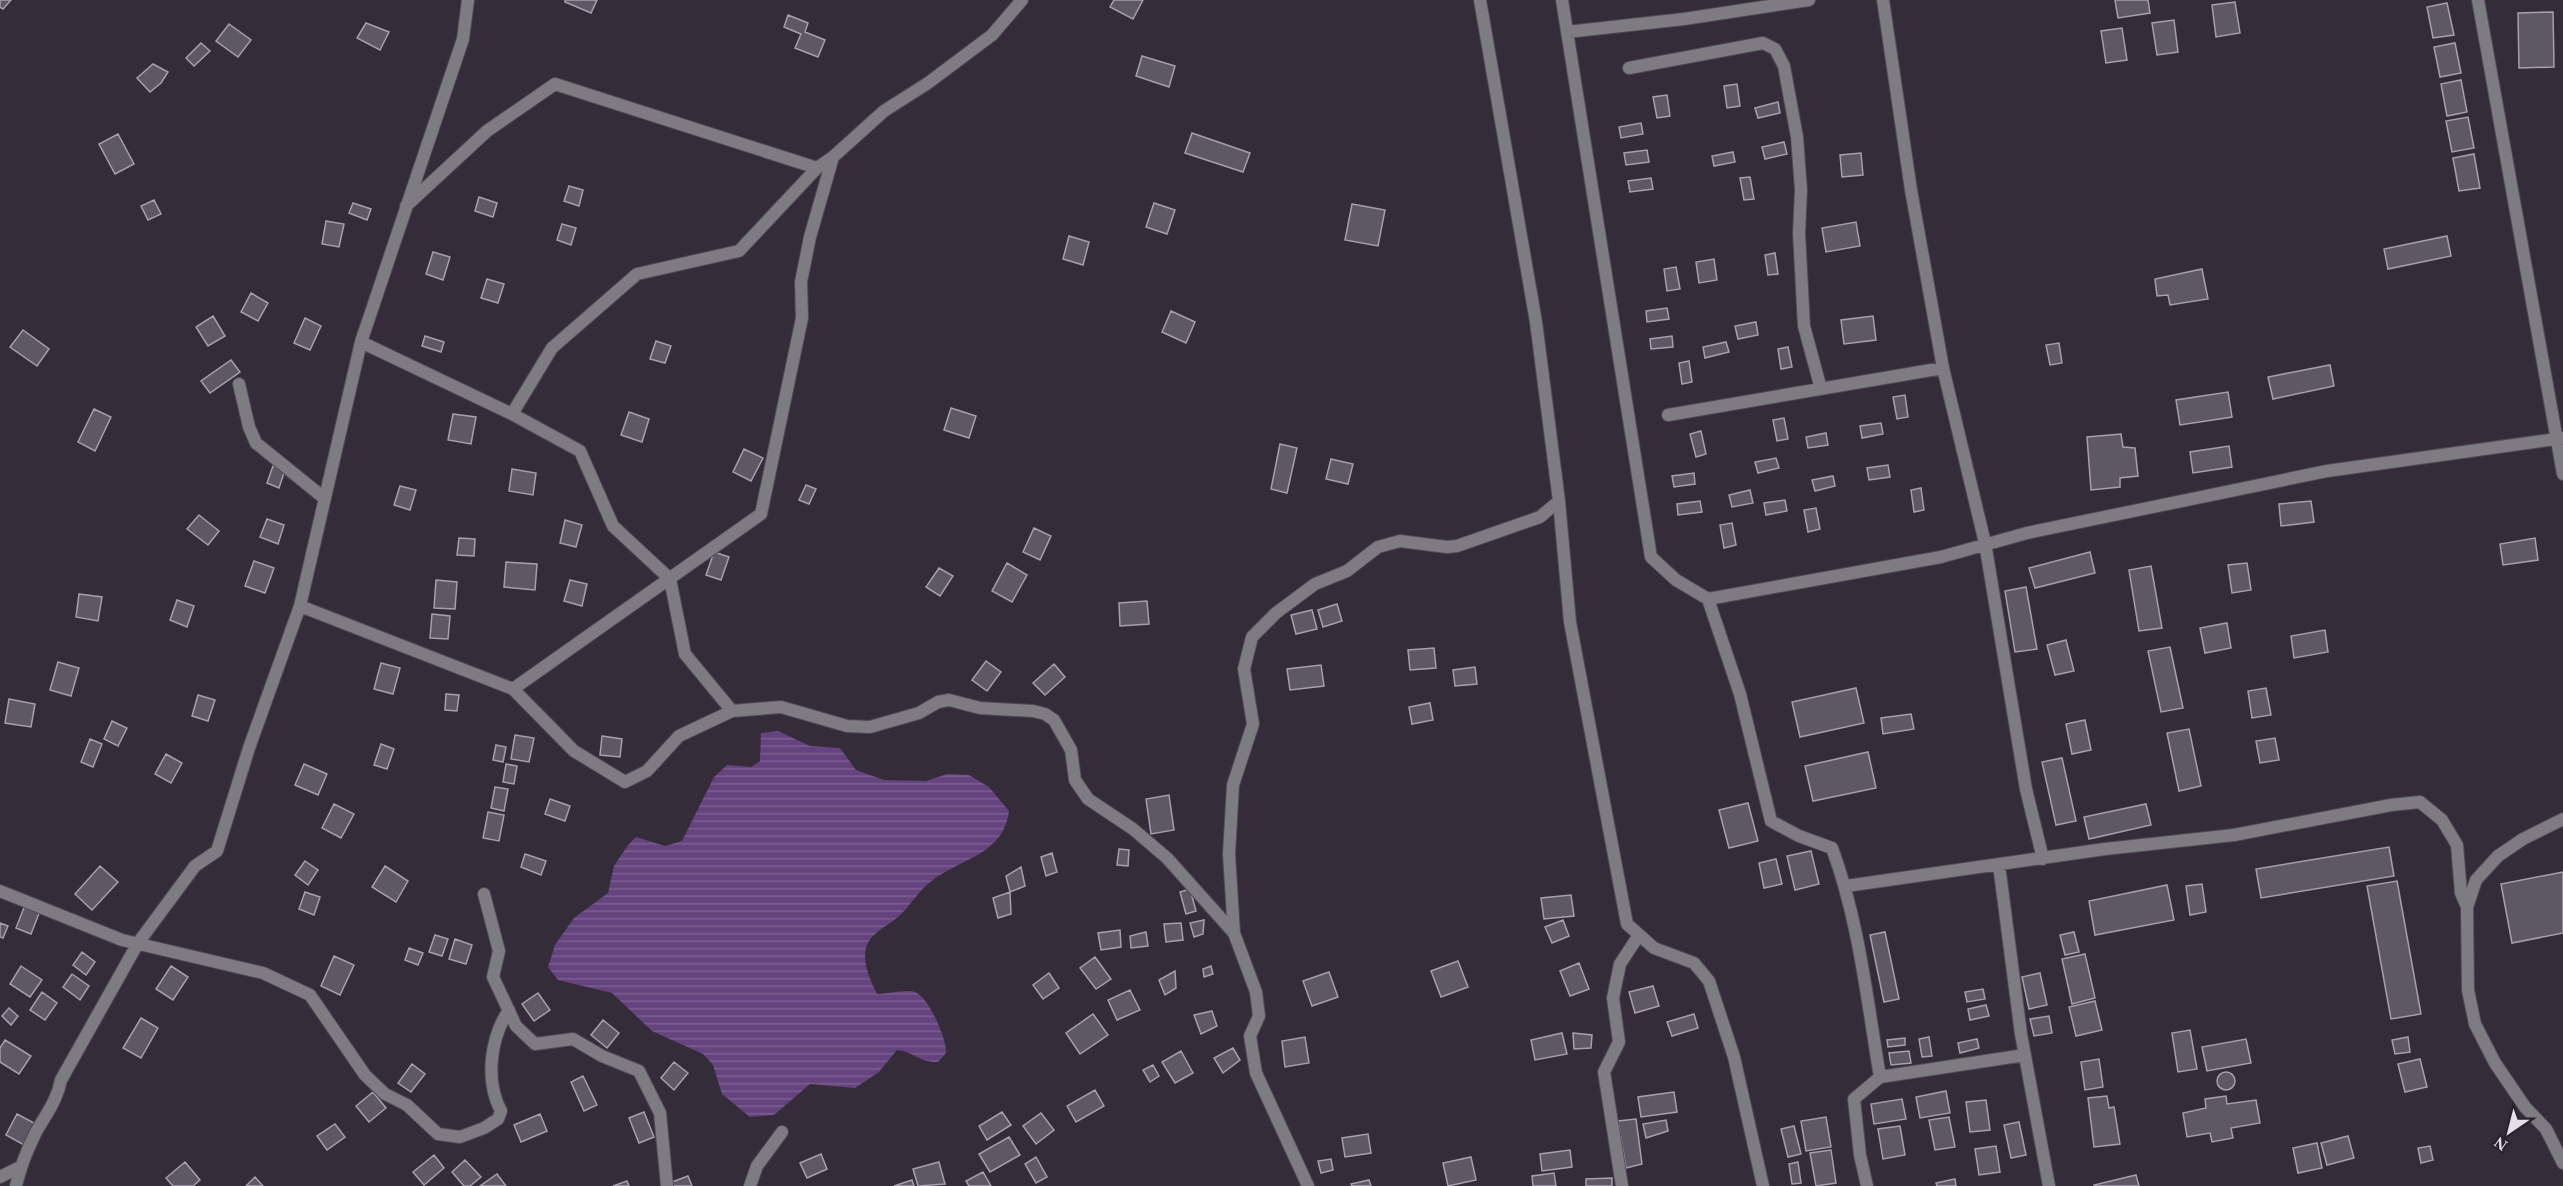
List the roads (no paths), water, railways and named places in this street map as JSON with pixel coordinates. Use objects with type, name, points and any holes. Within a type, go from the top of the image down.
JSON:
[{"type":"street","points":[[16,1186],[20,1167],[37,1130],[58,1097],[61,1080],[138,943],[195,866],[217,851],[249,748],[300,606],[361,342],[463,39],[468,0]]},
{"type":"street","points":[[512,414],[552,348],[637,273],[739,251],[817,168],[834,157],[884,111],[928,83],[992,35],[1022,0]]},
{"type":"street","points":[[1480,0],[1536,322],[1559,501],[1572,633],[1627,924],[1654,948],[1694,963],[1709,981],[1734,1057],[1763,1186]]},
{"type":"street","points":[[1562,0],[1651,557],[1676,580],[1708,599],[1740,694],[1771,821],[1799,836],[1832,848],[1846,886],[1880,1077]]},
{"type":"street","points":[[1568,32],[1684,19],[1809,0]]},
{"type":"street","points":[[1883,0],[1911,190],[1942,368],[1985,543],[2024,778],[2043,859]]},
{"type":"street","points":[[2478,0],[2560,438],[2563,474]]},
{"type":"street","points":[[1629,68],[1763,43],[1774,49],[1784,66],[1797,137],[1801,190],[1800,233],[1804,326],[1821,389]]},
{"type":"street","points":[[405,207],[487,130],[555,84],[817,168]]},
{"type":"street","points":[[513,689],[761,514],[802,318],[801,282],[810,237],[834,157]]},
{"type":"street","points":[[361,342],[512,414],[580,451],[613,526],[670,579],[685,654],[732,711]]},
{"type":"street","points":[[1668,415],[1942,368]]},
{"type":"street","points":[[239,384],[249,427],[256,443],[324,498]]},
{"type":"street","points":[[1708,599],[1941,557],[2038,530],[2327,471],[2560,438]]},
{"type":"street","points":[[1308,1186],[1256,1072],[1250,1036],[1259,1016],[1256,992],[1234,933],[1229,854],[1233,785],[1253,724],[1244,669],[1252,637],[1276,613],[1315,584],[1347,571],[1378,548],[1400,542],[1457,546],[1540,517],[1559,501]]},
{"type":"street","points":[[300,606],[513,689],[574,751],[625,782],[647,771],[679,736],[732,711],[781,707],[847,726],[870,727],[919,713],[938,702],[949,700],[980,708],[1033,711],[1045,714],[1054,720],[1071,750],[1075,780],[1088,799],[1133,829],[1167,858],[1234,933]]},
{"type":"street","points":[[1846,886],[2105,849],[2234,834],[2391,805],[2420,802],[2442,820],[2457,845],[2461,893],[2467,907]]},
{"type":"street","points":[[2563,819],[2523,839],[2498,856],[2476,880],[2467,907],[2468,990],[2475,1024],[2495,1063],[2520,1100],[2546,1128],[2563,1163]]},
{"type":"street","points":[[1998,865],[2025,1054],[2049,1186]]},
{"type":"street","points":[[0,891],[122,940],[263,973],[310,995],[365,1075],[385,1094],[407,1106],[438,1134],[460,1137],[484,1128],[498,1119],[501,1111],[492,1095],[493,1048],[499,1025],[509,1010]]},
{"type":"street","points":[[484,894],[499,951],[493,977],[516,1026],[535,1044],[573,1039],[602,1056],[639,1071],[660,1113],[667,1186]]},
{"type":"street","points":[[1622,1186],[1604,1072],[1619,1042],[1613,998],[1620,964],[1639,935]]},
{"type":"street","points":[[1867,1186],[1860,1155],[1854,1099],[1880,1077],[2025,1054]]},
{"type":"street","points":[[750,1186],[757,1166],[782,1132]]},
{"type":"street","points":[[0,1177],[20,1167]]}]
